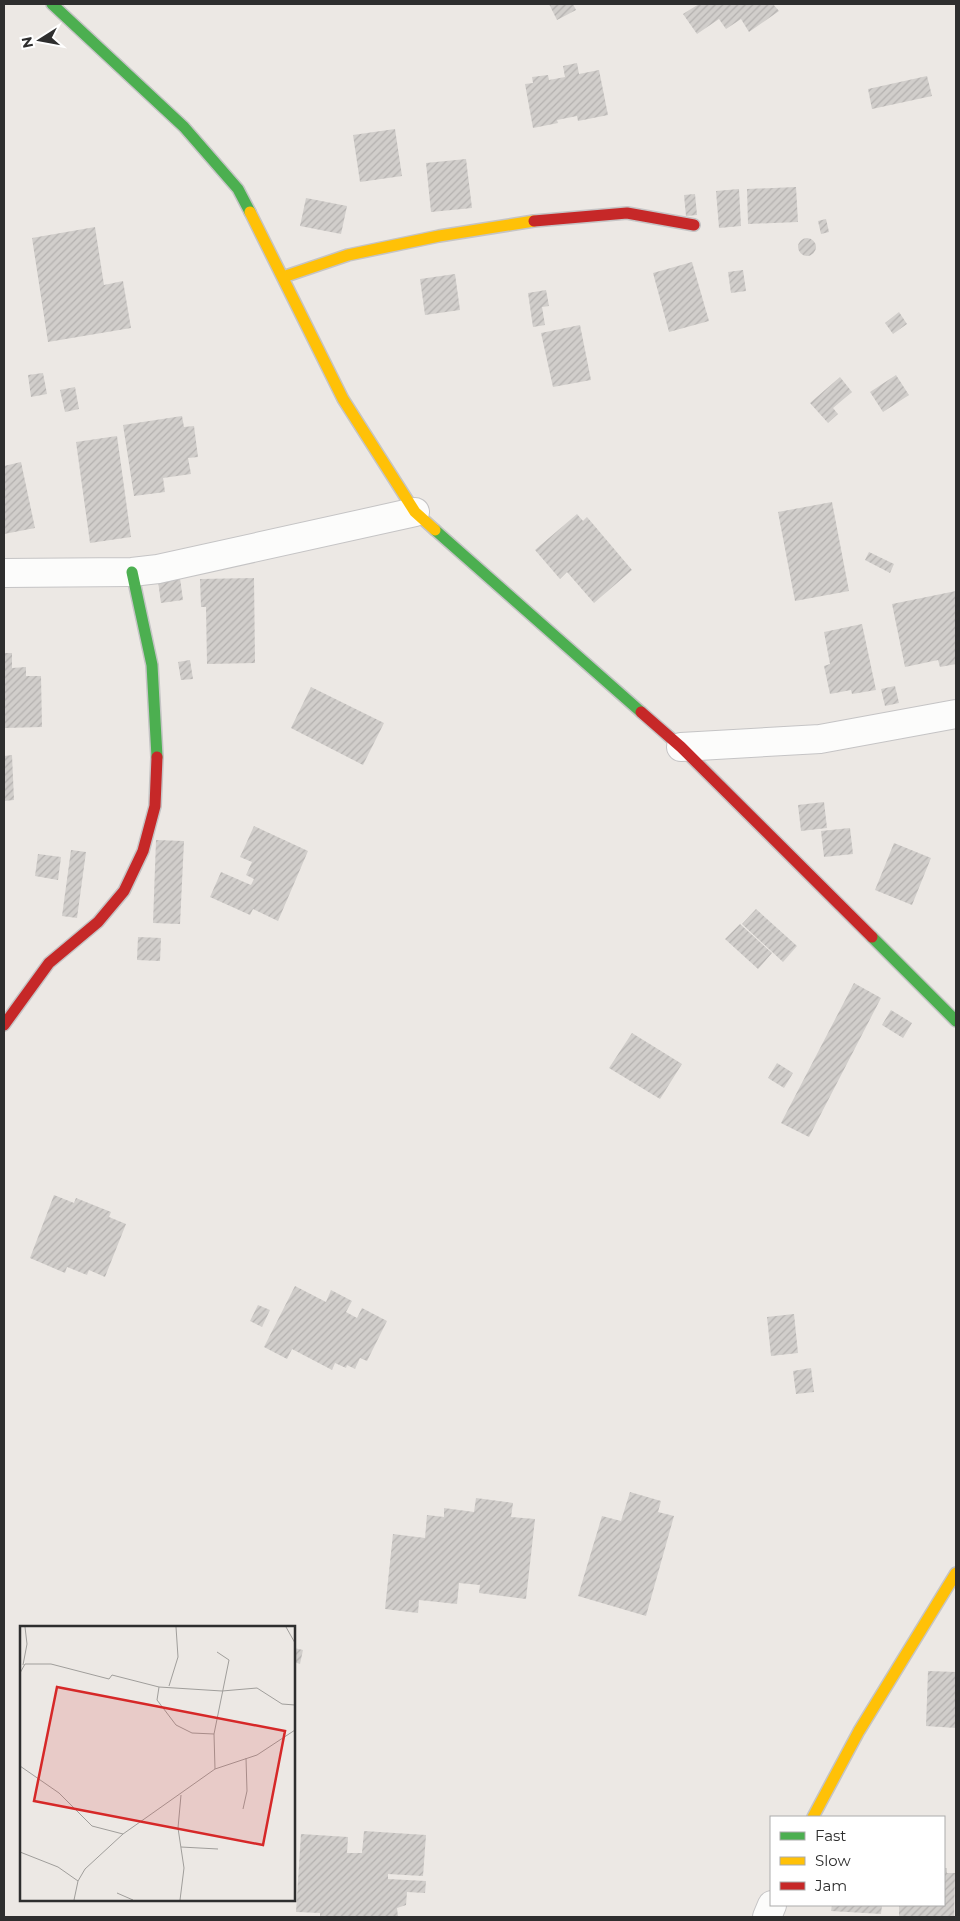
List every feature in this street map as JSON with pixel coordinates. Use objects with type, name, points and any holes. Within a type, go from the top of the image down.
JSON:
[{"type":"street","points":[[52,4],[184,127],[238,189],[343,400],[415,512],[681,747],[956,1021]]},
{"type":"street","points":[[283,277],[348,255],[439,236],[544,219],[627,213],[694,225]]},
{"type":"street","points":[[4,573],[132,572],[158,569],[415,512]]},
{"type":"street","points":[[4,1025],[50,963],[98,922],[124,891],[143,851],[154,806],[158,753],[152,665],[132,572]]},
{"type":"street","points":[[681,747],[820,739],[956,714]]},
{"type":"street","points":[[814,1816],[859,1731],[956,1574]]},
{"type":"building","points":[[549,4],[573,4],[576,10],[557,20]]},
{"type":"building","points":[[699,4],[773,4],[779,11],[749,32],[741,19],[726,29],[719,19],[697,34],[683,14]]},
{"type":"building","points":[[577,63],[579,74],[599,70],[608,115],[578,121],[577,116],[557,120],[558,123],[533,128],[525,84],[533,83],[532,77],[548,75],[549,80],[565,77],[563,66]]},
{"type":"building","points":[[927,76],[932,96],[872,109],[868,89]]},
{"type":"building","points":[[395,129],[402,176],[360,182],[353,135]]},
{"type":"building","points":[[466,159],[472,208],[431,212],[426,163]]},
{"type":"building","points":[[796,187],[798,222],[748,224],[747,189]]},
{"type":"building","points":[[739,189],[741,226],[719,228],[716,191]]},
{"type":"building","points":[[695,194],[697,215],[686,216],[684,195]]},
{"type":"building","points":[[306,198],[347,206],[341,234],[300,226]]},
{"type":"building","points":[[826,219],[829,232],[821,234],[818,221]]},
{"type":"building","points":[[95,227],[104,285],[123,281],[131,328],[48,342],[32,238]]},
{"type":"building","points":[[803,238],[811,238],[816,243],[814,254],[803,256],[798,251],[798,243]]},
{"type":"building","points":[[692,262],[709,321],[669,332],[653,273]]},
{"type":"building","points":[[743,270],[746,291],[731,293],[728,272]]},
{"type":"building","points":[[455,274],[460,310],[425,315],[420,279]]},
{"type":"building","points":[[546,290],[549,306],[542,307],[545,325],[533,327],[528,293]]},
{"type":"building","points":[[899,312],[907,324],[893,334],[885,323]]},
{"type":"building","points":[[580,325],[591,380],[553,387],[541,333]]},
{"type":"building","points":[[43,373],[47,394],[31,397],[28,375]]},
{"type":"building","points":[[896,375],[909,395],[883,412],[870,392]]},
{"type":"building","points":[[840,377],[852,392],[833,408],[838,414],[828,423],[810,403]]},
{"type":"building","points":[[75,387],[79,409],[65,412],[60,390]]},
{"type":"building","points":[[182,416],[184,427],[194,426],[198,457],[188,458],[191,474],[163,478],[165,492],[134,496],[123,425]]},
{"type":"building","points":[[117,436],[131,537],[90,543],[76,442]]},
{"type":"building","points":[[21,462],[35,528],[4,534],[4,466]]},
{"type":"building","points":[[832,502],[849,591],[795,601],[778,512]]},
{"type":"building","points":[[577,514],[583,521],[587,517],[632,570],[594,603],[567,572],[560,579],[535,550]]},
{"type":"building","points":[[869,552],[894,564],[890,573],[865,560]]},
{"type":"building","points":[[179,571],[183,600],[161,603],[157,574]]},
{"type":"building","points":[[254,578],[255,663],[207,664],[206,607],[201,607],[200,579]]},
{"type":"building","points":[[956,591],[956,664],[940,667],[938,660],[905,667],[892,604]]},
{"type":"building","points":[[862,624],[876,690],[852,694],[851,690],[830,694],[824,666],[830,664],[824,632]]},
{"type":"building","points":[[4,653],[12,653],[12,668],[26,667],[26,676],[41,676],[42,727],[5,728]]},
{"type":"building","points":[[190,660],[193,679],[181,680],[178,662]]},
{"type":"building","points":[[895,686],[899,703],[885,706],[881,689]]},
{"type":"building","points":[[311,687],[384,723],[363,765],[291,728]]},
{"type":"building","points":[[12,755],[14,800],[4,801],[4,756]]},
{"type":"building","points":[[824,802],[827,828],[801,831],[798,805]]},
{"type":"building","points":[[254,826],[308,851],[278,921],[253,909],[250,915],[210,897],[221,872],[251,885],[254,879],[246,875],[252,862],[240,857]]},
{"type":"building","points":[[850,828],[853,854],[824,857],[821,831]]},
{"type":"building","points":[[156,840],[184,841],[180,924],[153,923]]},
{"type":"building","points":[[894,843],[931,858],[912,905],[875,890]]},
{"type":"building","points":[[71,850],[86,852],[77,918],[62,916]]},
{"type":"building","points":[[38,854],[61,857],[58,880],[35,876]]},
{"type":"building","points":[[756,909],[797,946],[783,962],[742,924]]},
{"type":"building","points":[[740,924],[772,953],[758,969],[725,939]]},
{"type":"building","points":[[138,937],[161,938],[160,961],[137,960]]},
{"type":"building","points":[[854,983],[881,998],[809,1137],[781,1123]]},
{"type":"building","points":[[891,1010],[912,1023],[903,1038],[882,1025]]},
{"type":"building","points":[[632,1033],[682,1064],[660,1099],[609,1068]]},
{"type":"building","points":[[777,1063],[793,1073],[784,1088],[768,1078]]},
{"type":"building","points":[[54,1195],[74,1203],[76,1198],[111,1212],[109,1217],[126,1224],[105,1277],[89,1270],[87,1275],[67,1267],[65,1273],[30,1258]]},
{"type":"building","points":[[295,1286],[326,1302],[331,1290],[352,1301],[346,1312],[357,1318],[362,1308],[387,1321],[367,1361],[360,1358],[355,1369],[347,1365],[346,1368],[335,1363],[332,1370],[292,1349],[287,1359],[264,1347]]},
{"type":"building","points":[[258,1305],[270,1310],[262,1327],[250,1321]]},
{"type":"building","points":[[794,1314],[798,1353],[771,1356],[767,1317]]},
{"type":"building","points":[[811,1368],[814,1392],[796,1394],[793,1371]]},
{"type":"building","points":[[630,1492],[661,1501],[658,1512],[674,1516],[646,1616],[578,1596],[602,1516],[621,1521]]},
{"type":"building","points":[[476,1498],[513,1503],[511,1517],[535,1519],[526,1599],[479,1593],[480,1585],[459,1583],[457,1604],[419,1600],[418,1613],[385,1609],[393,1534],[425,1538],[427,1515],[444,1517],[444,1508],[474,1512]]},
{"type":"building","points":[[295,1648],[303,1650],[300,1664],[295,1662]]},
{"type":"building","points":[[928,1671],[956,1672],[956,1728],[926,1726]]},
{"type":"building","points":[[364,1831],[426,1835],[423,1876],[388,1874],[388,1879],[426,1881],[425,1893],[407,1892],[406,1905],[397,1908],[398,1917],[336,1917],[320,1916],[320,1913],[296,1912],[301,1834],[348,1837],[347,1853],[362,1853]]},
{"type":"building","points":[[945,1868],[947,1868],[947,1873],[955,1873],[954,1917],[899,1917],[899,1906],[945,1906]]},
{"type":"building","points":[[832,1906],[882,1906],[881,1914],[831,1911]]},
{"type":"traffic: fast","points":[[52,4],[184,127],[238,189],[250,212]]},
{"type":"traffic: fast","points":[[435,530],[641,712]]},
{"type":"traffic: fast","points":[[132,572],[152,665],[157,757]]},
{"type":"traffic: fast","points":[[872,937],[956,1021]]},
{"type":"traffic: slow","points":[[250,212],[343,399],[415,512],[435,530]]},
{"type":"traffic: slow","points":[[283,277],[348,255],[439,236],[534,221]]},
{"type":"traffic: slow","points":[[814,1816],[859,1731],[956,1573]]},
{"type":"traffic: jam","points":[[534,221],[627,213],[694,225]]},
{"type":"traffic: jam","points":[[641,712],[681,747],[872,937]]},
{"type":"traffic: jam","points":[[4,1025],[49,963],[98,922],[124,891],[143,851],[155,806],[157,757]]}]
